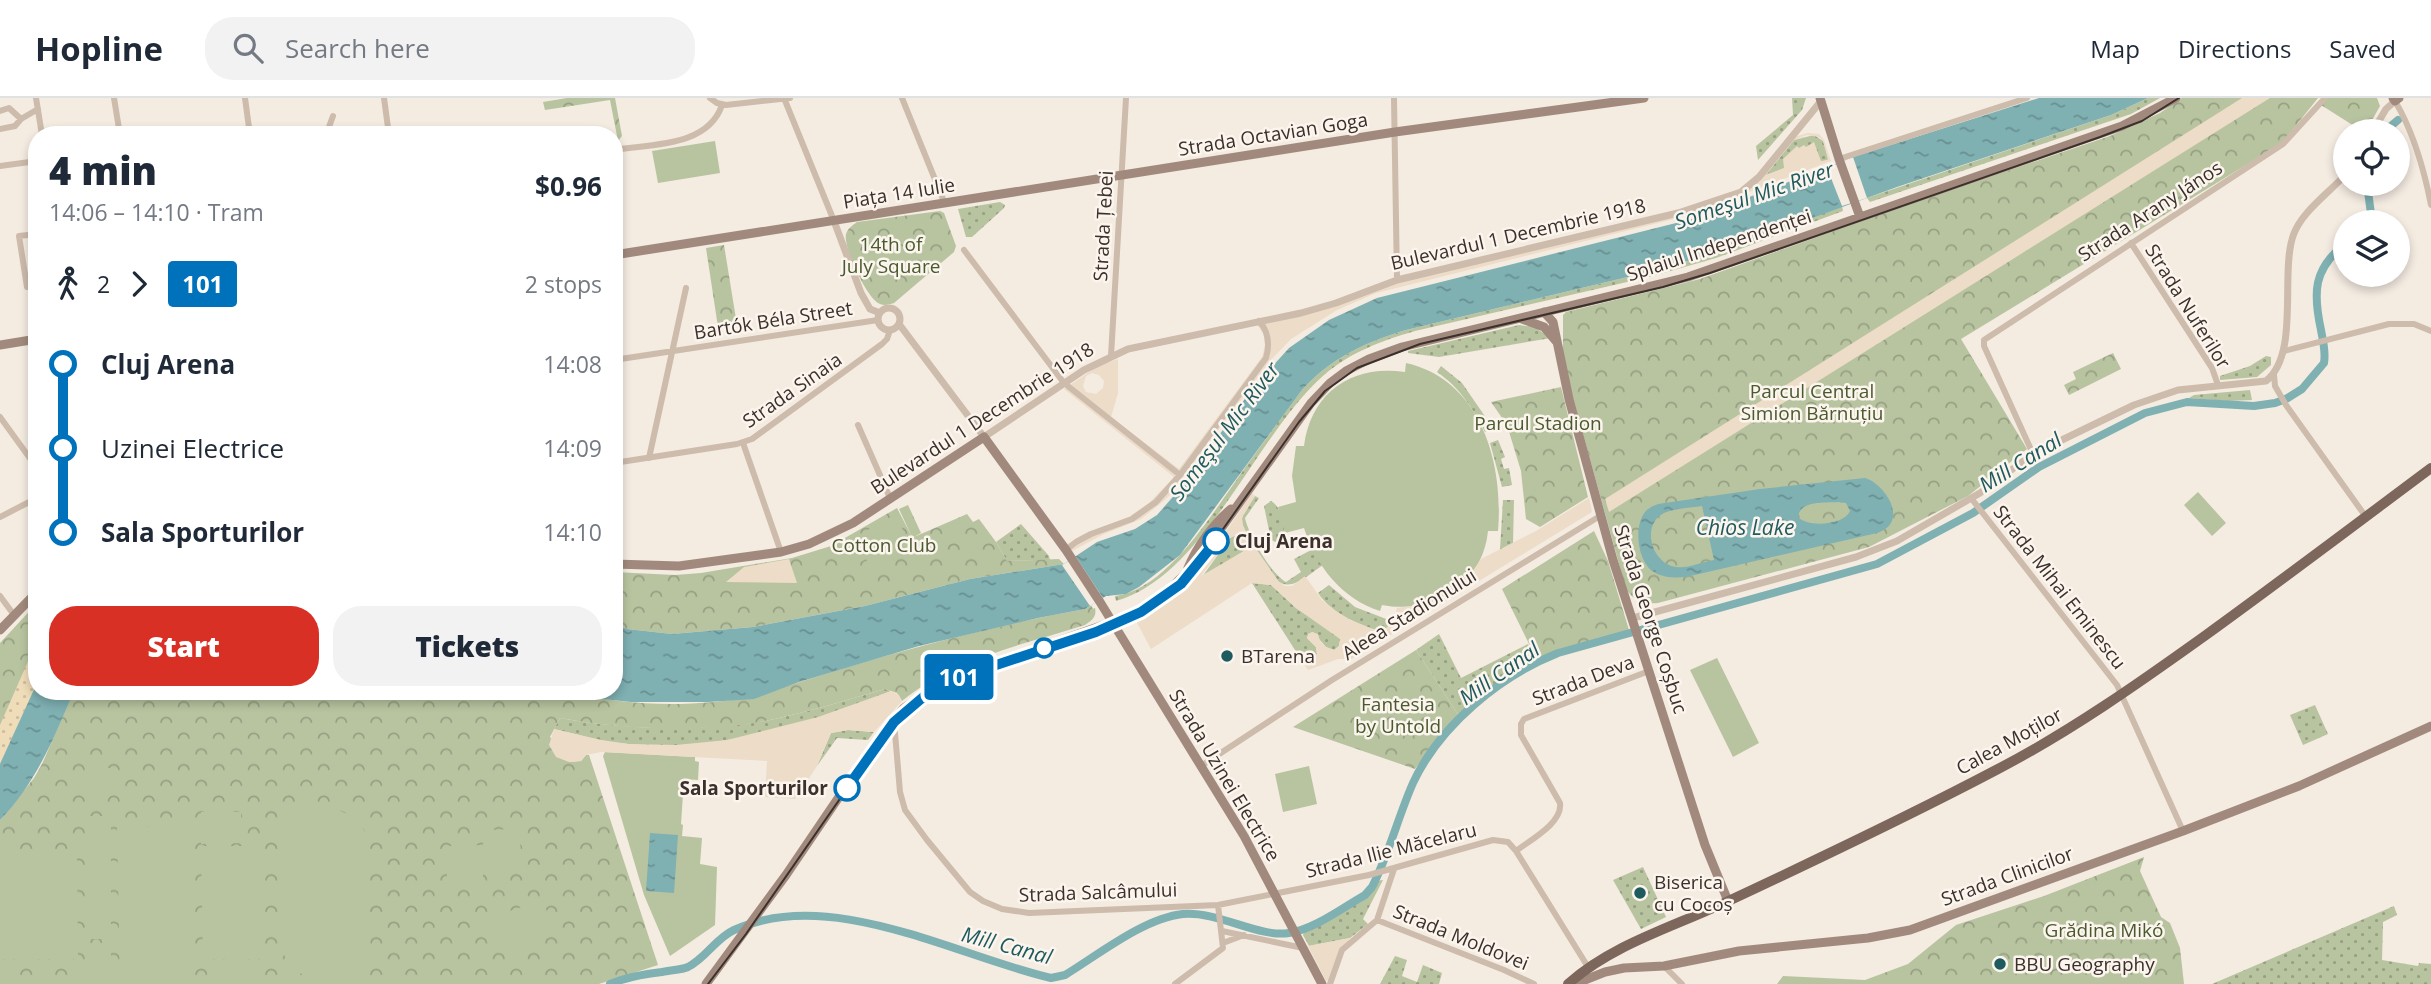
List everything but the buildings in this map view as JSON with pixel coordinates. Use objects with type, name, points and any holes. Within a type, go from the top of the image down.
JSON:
[{"type":"main road","name":"Strada Octavian Goga","points":[[1033,189],[1395,132],[1644,98]]},
{"type":"main road","name":"Splaiul Independenței","points":[[706,984],[745,933],[894,719],[911,703],[943,682],[1112,622],[1147,606],[1184,577],[1192,558],[1220,518],[1240,502],[1303,412],[1338,377],[1360,364],[1402,346],[1688,277],[2122,126],[2176,98]]},
{"type":"main road","points":[[1821,99],[1860,217]]},
{"type":"main road","name":"Piața 14 Iulie","points":[[834,221],[1033,189]]},
{"type":"main road","points":[[623,255],[834,221]]},
{"type":"main road","name":"Strada George Coșbuc","points":[[1541,313],[1544,327],[1556,342]]},
{"type":"main road","name":"Strada George Coșbuc","points":[[1541,313],[1553,322],[1569,399],[1600,516],[1705,845],[1728,901]]},
{"type":"main road","points":[[1519,318],[1544,327]]},
{"type":"main road","points":[[0,345],[28,340]]},
{"type":"main road","name":"Bulevardul 1 Decembrie 1918","points":[[623,564],[679,566],[782,552],[809,544],[839,531],[984,437]]},
{"type":"main road","name":"Strada Uzinei Electrice","points":[[984,437],[1069,554],[1100,602],[1244,836],[1322,984]]},
{"type":"main road","name":"Calea Moților","points":[[1568,984],[1588,967],[1615,951],[1728,901],[1999,769],[2122,695],[2431,468]]},
{"type":"main road","points":[[0,630],[28,601]]},
{"type":"main road","name":"Strada Clinicilor","points":[[1575,984],[1616,970],[1664,966],[1739,951],[1868,938],[1910,930],[2299,786],[2431,726]]},
{"type":"street","points":[[36,98],[41,126]]},
{"type":"street","points":[[114,98],[119,126]]},
{"type":"street","points":[[245,98],[249,126]]},
{"type":"street","points":[[384,98],[389,126]]},
{"type":"street","points":[[710,98],[722,105],[790,98]]},
{"type":"street","points":[[784,98],[834,221]]},
{"type":"street","points":[[902,98],[945,204]]},
{"type":"street","name":"Strada Țebei","points":[[1111,355],[1126,98]]},
{"type":"street","points":[[1394,98],[1397,280]]},
{"type":"street","points":[[1840,162],[2028,98]]},
{"type":"street","name":"Strada Arany János","points":[[2033,454],[1984,346],[1984,340],[2283,144],[2325,98]]},
{"type":"street","name":"Bulevardul 1 Decembrie 1918","points":[[984,437],[1111,355],[1139,346],[1324,307],[1397,280],[1678,213],[1741,192],[1759,177],[1821,99]]},
{"type":"street","points":[[2380,119],[2396,99],[2429,183],[2431,205]]},
{"type":"street","points":[[623,148],[700,134],[719,114],[722,105]]},
{"type":"street","points":[[0,111],[9,108],[21,119]]},
{"type":"street","points":[[0,129],[15,126],[38,109]]},
{"type":"street","points":[[329,126],[333,116]]},
{"type":"street","points":[[0,166],[28,162]]},
{"type":"street","points":[[2333,187],[2293,234],[2284,351],[2274,375],[2275,386],[2367,517]]},
{"type":"street","name":"Piața 14 Iulie","points":[[834,221],[865,301],[879,317]]},
{"type":"street","points":[[27,287],[19,236],[28,235]]},
{"type":"street","name":"Strada Nuferilor","points":[[2131,243],[2206,358],[2218,385]]},
{"type":"street","points":[[964,250],[1064,383],[1180,475]]},
{"type":"street","points":[[649,458],[686,288]]},
{"type":"street","points":[[899,324],[890,330],[884,328],[879,317],[888,308],[895,310],[900,318],[899,324],[984,437]]},
{"type":"street","name":"Bartók Béla Street","points":[[623,359],[879,317]]},
{"type":"street","points":[[1069,554],[1076,542],[1140,514],[1156,502],[1180,475],[1266,358],[1269,349],[1268,337],[1266,328],[1259,321]]},
{"type":"street","points":[[2284,351],[2389,324],[2414,324],[2431,331]]},
{"type":"street","name":"Strada Sinaia","points":[[623,462],[743,443],[875,350],[887,339],[890,330]]},
{"type":"street","points":[[1633,618],[1872,551],[1973,501],[2033,454],[2149,399],[2178,390],[2266,381],[2274,375]]},
{"type":"street","points":[[0,417],[28,456]]},
{"type":"street","points":[[858,425],[890,498]]},
{"type":"street","points":[[743,443],[782,552]]},
{"type":"street","name":"Strada Mihai Eminescu","points":[[1973,501],[2112,678],[2183,831]]},
{"type":"street","points":[[0,517],[28,503]]},
{"type":"street","name":"Aleea Stadionului","points":[[1201,766],[1332,680],[1600,516]]},
{"type":"street","points":[[0,596],[14,615]]},
{"type":"street","name":"Strada Deva","points":[[1516,851],[1557,819],[1561,807],[1521,735],[1524,719],[1649,671]]},
{"type":"street","name":"Strada Salcâmului","points":[[894,719],[900,792],[905,810],[964,886],[982,901],[1002,909],[1040,913],[1218,905]]},
{"type":"street","name":"Strada Ilie Măcelaru","points":[[1218,905],[1390,870],[1493,840],[1508,842],[1516,851]]},
{"type":"street","points":[[1516,851],[1588,967]]},
{"type":"street","points":[[1330,984],[1342,950],[1377,920],[1390,870]]},
{"type":"street","points":[[1175,984],[1219,952],[1223,943],[1218,905]]},
{"type":"street","name":"Strada Moldovei","points":[[1377,920],[1534,984]]},
{"type":"street","points":[[1222,927],[1244,935],[1303,948]]},
{"type":"street","points":[[1223,943],[1244,935]]},
{"type":"street","points":[[1664,966],[1682,984]]},
{"type":"green space","points":[[567,98],[615,98],[620,126],[615,126],[610,100],[545,110],[543,102]]},
{"type":"green space","points":[[1792,98],[1806,98],[1802,110],[1758,160],[1756,146],[1793,115]]},
{"type":"green space","points":[[2148,98],[2160,98],[2131,114],[1870,202],[1867,198],[2111,115]]},
{"type":"green space","name":"Parcul Central Simion Bărnuțiu","points":[[2182,98],[2318,98],[2282,143],[1961,339],[2027,449],[1968,496],[1869,547],[1658,603],[1640,601],[1629,593],[1567,376],[1563,356],[1563,315],[1566,312],[1700,279],[2110,136],[2160,113]]},
{"type":"green space","points":[[2327,98],[2377,98],[2380,106],[2373,119],[2343,119],[2321,105]]},
{"type":"green space","points":[[1814,135],[1823,141],[1829,159],[1822,162],[1785,162],[1785,168],[1764,176],[1794,140]]},
{"type":"green space","points":[[715,141],[720,173],[658,183],[652,151]]},
{"type":"green space","points":[[1000,202],[1005,205],[1004,208],[972,237],[966,237],[958,209]]},
{"type":"green space","points":[[1842,206],[1843,211],[1716,258],[1653,276],[1415,331],[1378,343],[1356,354],[1324,375],[1299,401],[1203,534],[1176,563],[1148,587],[1116,601],[1115,596],[1134,591],[1153,580],[1188,546],[1302,390],[1337,360],[1377,340],[1406,330],[1653,271],[1716,253]]},
{"type":"green space","name":"14th of July Square","points":[[940,211],[944,213],[956,246],[954,252],[894,303],[878,303],[862,282],[852,260],[846,240],[848,230],[857,222]]},
{"type":"green space","points":[[724,245],[737,325],[718,327],[706,248]]},
{"type":"green space","points":[[1519,325],[1534,327],[1551,338],[1439,357],[1408,353],[1408,351]]},
{"type":"green space","points":[[2113,353],[2121,369],[2069,395],[2064,385],[2076,379],[2073,372]]},
{"type":"green space","points":[[2266,356],[2271,357],[2271,365],[2257,377],[2220,380],[2220,376],[2250,366]]},
{"type":"green space","name":"Cluj Arena","points":[[1406,363],[1432,372],[1453,387],[1470,406],[1491,452],[1497,478],[1498,531],[1488,531],[1484,550],[1476,566],[1466,580],[1452,592],[1419,605],[1382,605],[1380,611],[1354,598],[1332,579],[1323,568],[1304,528],[1285,533],[1278,507],[1296,502],[1292,476],[1296,446],[1304,446],[1308,427],[1325,397],[1351,378],[1367,373],[1405,372]]},
{"type":"green space","points":[[1441,366],[1462,383],[1493,428],[1485,432],[1465,399],[1437,372]]},
{"type":"green space","name":"Parcul Stadion","points":[[1561,387],[1588,497],[1540,527],[1526,519],[1521,471],[1507,425],[1491,402]]},
{"type":"green space","points":[[2250,390],[2252,400],[2189,398],[2194,395]]},
{"type":"green space","points":[[1498,440],[1505,457],[1501,459],[1504,469],[1509,468],[1512,485],[1502,487],[1490,443]]},
{"type":"green space","points":[[2198,492],[2226,523],[2212,536],[2184,505]]},
{"type":"green space","points":[[1255,496],[1259,498],[1245,518],[1247,525],[1261,553],[1280,578],[1286,582],[1301,572],[1294,559],[1313,549],[1323,565],[1296,583],[1279,582],[1251,544],[1243,527],[1243,513]]},
{"type":"green space","points":[[1503,500],[1514,500],[1513,544],[1500,550]]},
{"type":"green space","points":[[1271,501],[1278,508],[1284,523],[1285,539],[1280,544],[1271,540],[1264,506]]},
{"type":"green space","name":"Cotton Club","points":[[908,505],[921,533],[914,537],[967,514],[973,522],[979,519],[1007,561],[1059,559],[1064,564],[970,579],[865,606],[753,627],[672,634],[623,627],[623,572],[675,575],[701,573],[792,558],[831,546],[897,508],[912,537],[899,509]]},
{"type":"green space","name":"Cotton Club","points":[[895,515],[914,551],[871,569],[866,559],[848,569],[836,547]]},
{"type":"green space","points":[[1021,524],[1050,560],[1007,561],[996,542]]},
{"type":"green space","points":[[1594,531],[1608,561],[1629,630],[1559,649],[1537,660],[1502,589]]},
{"type":"green space","points":[[1236,535],[1245,546],[1244,551],[1202,577],[1230,538]]},
{"type":"green space","points":[[1252,583],[1271,585],[1296,608],[1337,635],[1340,639],[1339,646],[1334,650],[1326,647],[1313,632],[1309,634],[1307,638],[1316,647],[1317,655],[1304,664]]},
{"type":"green space","points":[[1329,585],[1355,607],[1394,622],[1381,632],[1346,617],[1324,601],[1318,593]]},
{"type":"green space","points":[[1091,605],[1095,608],[1092,620],[1085,625],[966,664],[922,686],[902,701],[897,693],[885,689],[770,720],[719,727],[638,727],[560,718],[550,737],[569,762],[581,761],[589,755],[658,965],[599,984],[0,984],[0,820],[34,778],[70,700],[616,700],[687,704],[734,700],[757,696],[920,646],[1085,609]]},
{"type":"green space","points":[[28,613],[29,700],[0,764],[0,643]]},
{"type":"green space","points":[[1439,634],[1461,678],[1528,644],[1537,660],[1513,673],[1459,716],[1416,650]]},
{"type":"green space","name":"Fantesia by Untold","points":[[1416,650],[1459,716],[1415,769],[1293,727]]},
{"type":"green space","points":[[1717,658],[1759,743],[1733,757],[1690,670]]},
{"type":"green space","points":[[885,689],[891,691],[828,715],[729,740],[662,745],[619,743],[554,729],[560,718],[611,725],[665,728],[745,724],[799,713]]},
{"type":"green space","points":[[2315,705],[2328,734],[2303,745],[2290,715]]},
{"type":"green space","points":[[848,730],[874,732],[868,740],[837,738],[817,766],[831,733]]},
{"type":"green space","points":[[605,752],[695,757],[695,761],[699,762],[698,780],[684,779],[682,836],[702,838],[700,864],[717,867],[715,925],[670,956],[644,895],[603,756]]},
{"type":"green space","points":[[1309,766],[1317,804],[1283,812],[1275,774]]},
{"type":"green space","points":[[90,768],[111,768],[111,795],[90,795]]},
{"type":"green space","points":[[317,807],[346,813],[358,821],[366,834],[369,953],[356,971],[335,978],[311,977],[291,968],[283,953],[281,940],[280,868],[283,830],[297,815]]},
{"type":"green space","points":[[201,812],[241,812],[242,843],[201,844]]},
{"type":"green space","points":[[90,816],[111,816],[111,856],[90,856]]},
{"type":"green space","points":[[192,826],[194,984],[120,984],[117,827]]},
{"type":"green space","points":[[520,829],[521,869],[483,872],[483,887],[447,889],[447,846],[483,845],[484,830]]},
{"type":"green space","points":[[201,846],[263,846],[264,959],[203,959]]},
{"type":"green space","points":[[77,854],[78,959],[1,959],[0,855]]},
{"type":"green space","name":"Grădina Mikó","points":[[2144,857],[2140,871],[2161,917],[2170,923],[2180,948],[2184,984],[1777,984],[1783,976],[1865,980],[1908,964],[1956,925],[2044,896]]},
{"type":"green space","points":[[90,858],[111,858],[111,897],[90,897]]},
{"type":"green space","points":[[1643,867],[1666,917],[1641,929],[1613,880]]},
{"type":"green space","points":[[1383,880],[1363,919],[1368,924],[1350,938],[1309,946],[1303,935],[1304,931],[1356,904],[1372,889],[1376,881]]},
{"type":"green space","points":[[90,900],[111,900],[111,939],[90,939]]},
{"type":"green space","points":[[543,900],[555,935],[499,953],[488,918]]},
{"type":"green space","points":[[2394,906],[2397,915],[2383,922],[2382,960],[2418,966],[2419,963],[2431,964],[2431,984],[2212,984]]},
{"type":"green space","points":[[90,943],[111,943],[111,983],[90,983]]},
{"type":"green space","points":[[1395,956],[1407,960],[1402,976],[1417,982],[1423,965],[1442,973],[1439,984],[1380,984]]},
{"type":"green space","points":[[207,965],[251,965],[251,984],[207,984]]},
{"type":"sand","points":[[28,661],[29,700],[0,764],[0,725]]},
{"type":"shaded area","points":[[2242,98],[2270,98],[1609,512],[1605,499]]},
{"type":"shaded area","points":[[1808,133],[1819,134],[1824,140],[1831,161],[1686,216],[1376,293],[1337,310],[1291,339],[1271,360],[1169,496],[1160,504],[1141,519],[1072,551],[1067,544],[1129,517],[1150,502],[1174,477],[1064,389],[1098,366],[1118,359],[1118,393],[1111,417],[1179,469],[1262,357],[1264,334],[1257,325],[1365,291],[1678,213],[1746,191],[1794,137]],"holes":[[[1807,135],[1819,137],[1823,141],[1828,160],[1821,161],[1814,142],[1806,147],[1797,146],[1783,159],[1784,168],[1766,175],[1794,140]],[[1092,373],[1099,375],[1104,381],[1103,388],[1096,394],[1086,392],[1083,386],[1086,376]]]},
{"type":"shaded area","points":[[1252,493],[1255,496],[1242,518],[1243,525],[1279,582],[1292,586],[1305,576],[1322,600],[1336,611],[1350,620],[1381,632],[1394,622],[1397,608],[1432,603],[1447,595],[1466,581],[1481,559],[1536,531],[1589,498],[1592,512],[1351,659],[1338,659],[1308,670],[1304,664],[1317,654],[1316,647],[1307,638],[1308,634],[1318,634],[1326,647],[1334,650],[1339,646],[1340,639],[1296,608],[1271,585],[1252,583],[1151,649],[1135,619],[1177,593],[1200,564],[1203,566]],"holes":[[[1236,535],[1245,546],[1244,551],[1201,576],[1230,538]]]},
{"type":"shaded area","points":[[789,559],[797,583],[726,582],[744,567]]},
{"type":"shaded area","points":[[891,691],[899,695],[902,701],[874,732],[848,730],[831,733],[817,766],[795,799],[765,797],[767,761],[601,752],[586,755],[581,761],[569,762],[556,757],[549,745],[554,729],[629,744],[676,745],[727,740],[818,717]]},
{"type":"shaded area","points":[[1350,938],[1339,955],[1331,979],[1326,981],[1308,946]]},
{"type":"water","name":"Someşul Mic River","points":[[2039,98],[2148,98],[2111,115],[1897,187],[1716,253],[1653,271],[1406,330],[1350,352],[1325,369],[1302,390],[1180,555],[1126,594],[1106,596],[1085,609],[919,646],[799,682],[754,699],[708,702],[612,700],[623,700],[623,627],[672,634],[753,627],[865,606],[970,579],[1064,564],[1097,542],[1135,529],[1157,515],[1185,483],[1252,389],[1289,348],[1329,320],[1377,298],[1692,219],[1856,156]]},
{"type":"water","name":"Chios Lake","points":[[1865,478],[1877,484],[1887,496],[1893,517],[1888,526],[1877,533],[1686,577],[1658,574],[1644,561],[1638,535],[1641,519],[1649,508],[1658,504],[1760,489]],"holes":[[[1846,503],[1850,511],[1834,522],[1817,524],[1798,517],[1808,505]],[[1702,506],[1714,560],[1685,567],[1668,564],[1655,552],[1652,526],[1668,511]]]},
{"type":"water","points":[[29,700],[70,700],[34,775],[0,820],[0,764]]},
{"type":"water","points":[[650,833],[678,835],[674,893],[646,891]]},
{"type":"pier","points":[[1853,157],[1867,198],[1842,206],[1827,168]]},
{"type":"pier","points":[[1076,557],[1103,598],[1090,606],[1062,565]]},
{"type":"waterway","name":"Mill Canal","points":[[2369,196],[2370,210]]},
{"type":"waterway","name":"Mill Canal","points":[[610,984],[636,976],[688,967],[734,930],[772,919],[811,916],[852,920],[893,929],[1051,978],[1065,975],[1153,922],[1183,914],[1210,916],[1265,932],[1289,933],[1309,927],[1365,895],[1372,887],[1413,783],[1439,741],[1474,705],[1515,675],[1558,653],[1877,564],[1973,513],[2039,467],[2145,413],[2187,402],[2254,406],[2286,399],[2302,389],[2324,363],[2317,293],[2321,272],[2333,254]]},
{"type":"tram line","points":[[708,984],[746,934],[894,721],[919,700],[948,682],[1096,632],[1130,618],[1164,598],[1194,570],[1299,422],[1325,391],[1357,368],[1420,344],[1663,287],[1710,273],[2100,137],[2142,121],[2179,98]]},
{"type":"tram line","name":"101","points":[[847,788],[894,722],[928,693],[960,677],[1096,632],[1141,612],[1181,584],[1216,541]]},
{"type":"place","name":"Cluj Arena","points":[[1216,541]]},
{"type":"place","name":"BTarena","points":[[1227,656]]},
{"type":"place","name":"Sala Sporturilor","points":[[847,788]]},
{"type":"place","name":"Biserica cu Cocoș","points":[[1640,893]]},
{"type":"place","name":"BBU Geography","points":[[2000,964]]}]
